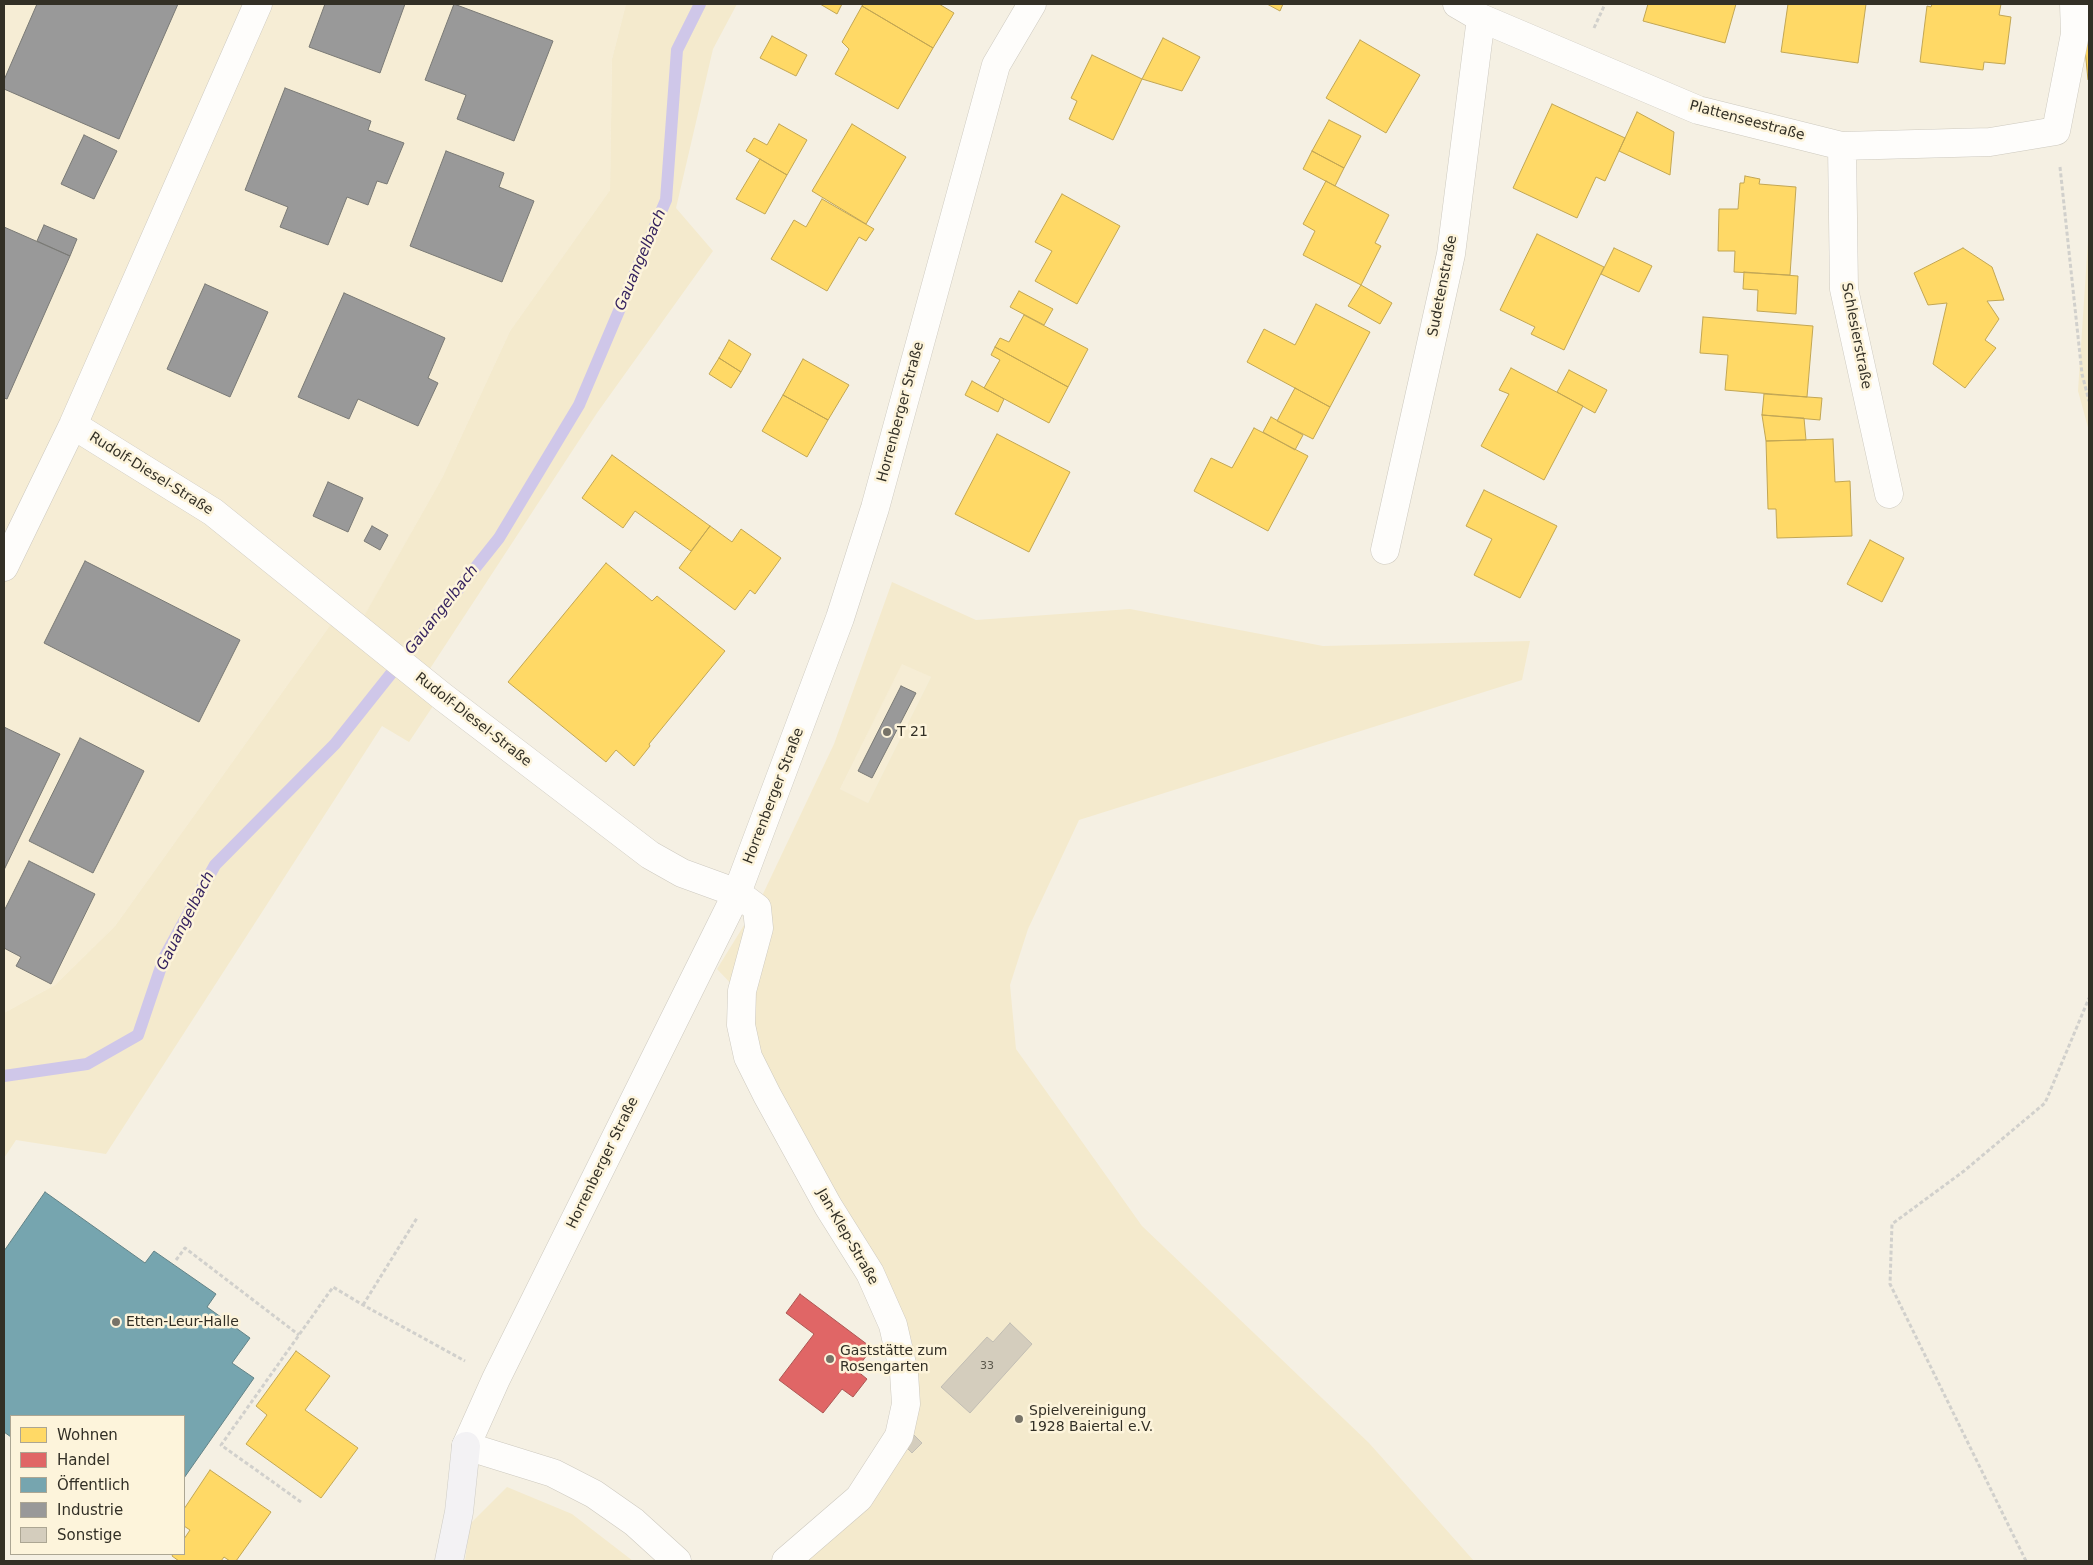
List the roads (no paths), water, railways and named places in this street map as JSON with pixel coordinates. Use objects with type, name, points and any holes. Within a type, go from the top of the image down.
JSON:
[{"type":"main road","name":"Horrenberger Straße","points":[[449,1561],[459,1512],[466,1446]]},
{"type":"street","name":"Rudolf-Diesel-Straße","points":[[4,567],[73,425],[258,4]]},
{"type":"street","name":"Horrenberger Straße","points":[[466,1446],[496,1379],[737,893],[840,618],[875,508],[996,65],[1032,4]]},
{"type":"street","name":"Plattenseestraße","points":[[1457,4],[1481,18],[1698,110],[1842,146],[1990,142],[2056,132],[2075,34],[2074,4]]},
{"type":"street","name":"Sudetenstraße","points":[[1385,550],[1451,254],[1481,18]]},
{"type":"street","name":"Schlesierstraße","points":[[1842,146],[1844,289],[1889,494]]},
{"type":"street","name":"Rudolf-Diesel-Straße","points":[[73,425],[213,512],[443,697],[650,855],[682,873],[737,893]]},
{"type":"street","name":"Jan-Klep-Straße","points":[[737,893],[757,908],[759,928],[742,991],[741,1025],[748,1057],[828,1206],[870,1273],[893,1325],[904,1373],[906,1404],[899,1436],[859,1498],[786,1561]]},
{"type":"street","points":[[466,1446],[553,1473],[594,1494],[634,1522],[677,1561]]},
{"type":"waterway","name":"Gauangelbach","points":[[4,1076],[87,1064],[138,1035],[164,958],[215,865],[335,744],[499,538],[579,405],[666,200],[677,50],[700,4]]},
{"type":"place","name":"T 21","points":[[887,732]]},
{"type":"place","name":"Etten-Leur-Halle","points":[[116,1322]]},
{"type":"place","name":"Gaststätte zum Rosengarten","points":[[830,1359]]},
{"type":"place","name":"Spielvereinigung 1928 Baiertal e.V.","points":[[1019,1419]]}]
